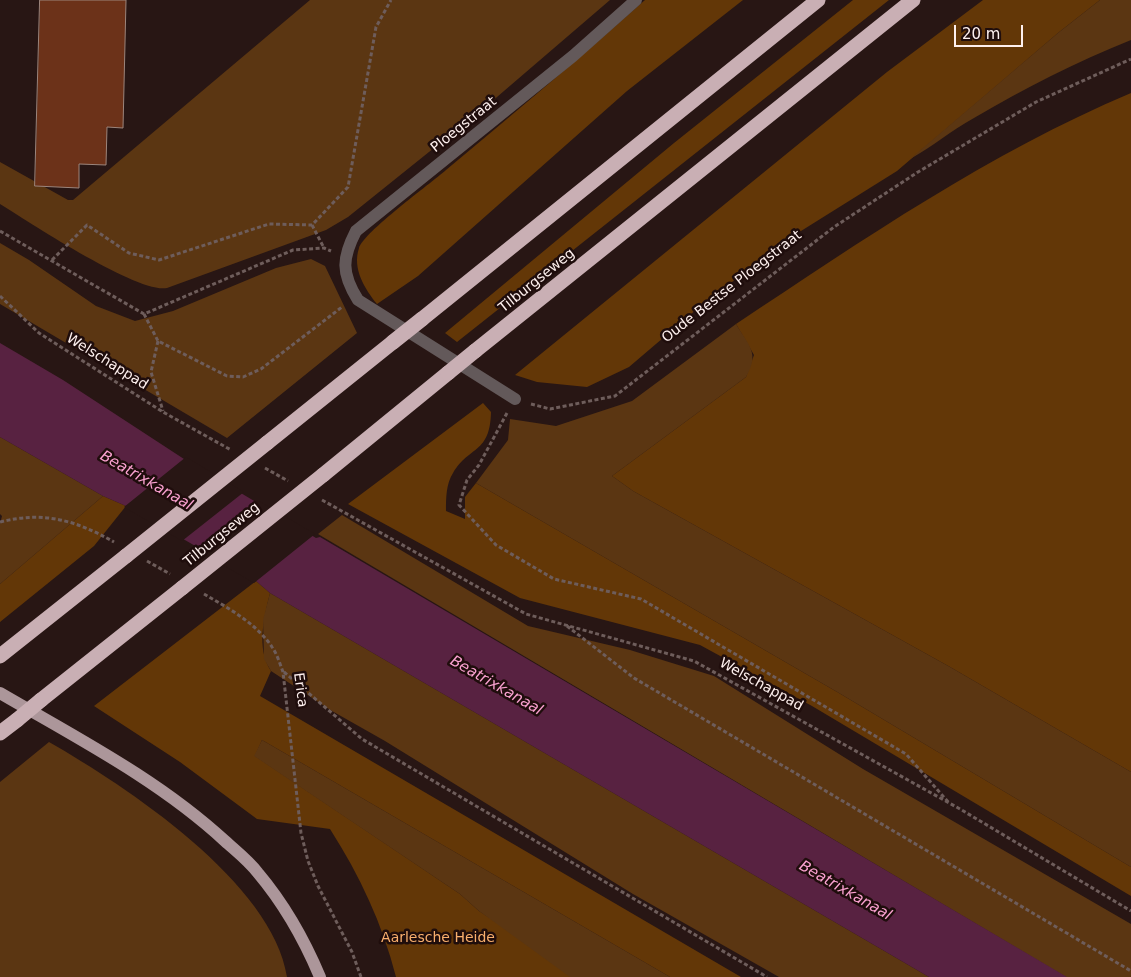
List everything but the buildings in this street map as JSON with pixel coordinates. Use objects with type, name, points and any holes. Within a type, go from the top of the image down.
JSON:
[{"type":"highway","points":[[0,656],[114,566],[123,551],[267,443],[818,0]]},
{"type":"highway","name":"Tilburgseweg","points":[[0,733],[176,588],[323,475],[913,0]]},
{"type":"main road","points":[[0,693],[150,782],[211,828],[258,872],[272,891],[291,917],[320,977]]},
{"type":"street","name":"Ploegstraat","points":[[514,399],[358,300],[346,279],[345,259],[347,249],[356,231],[573,56],[636,0]]},
{"type":"path","points":[[52,260],[87,225],[129,253],[159,260],[269,224],[312,225],[348,187],[376,27],[391,0]]},
{"type":"path","name":"Oude Bestse Ploegstraat","points":[[514,399],[550,409],[615,396],[850,217],[1036,102],[1131,59]]},
{"type":"path","points":[[312,225],[324,248]]},
{"type":"path","points":[[0,231],[144,314],[158,341],[227,376],[243,377],[261,368],[348,303]]},
{"type":"path","points":[[144,314],[292,250],[324,248],[345,259]]},
{"type":"path","name":"Welschappad","points":[[0,296],[39,333],[163,412],[210,438]]},
{"type":"path","points":[[158,341],[151,372],[163,412]]},
{"type":"path","points":[[514,399],[479,465],[467,480],[459,505],[496,545],[554,579],[641,599],[906,754],[949,803]]},
{"type":"path","points":[[0,522],[16,518],[59,518],[94,531],[123,551]]},
{"type":"path","name":"Welschappad","points":[[362,521],[526,614],[694,661],[949,803],[1131,910]]},
{"type":"path","points":[[144,560],[176,588]]},
{"type":"path","name":"Erica","points":[[203,593],[228,607],[260,632],[273,648],[283,672],[303,842],[318,886],[352,952],[361,977]]},
{"type":"path","points":[[565,625],[634,678],[1131,971]]},
{"type":"path","points":[[283,672],[362,739],[767,977]]},
{"type":"green space","points":[[645,0],[743,0],[627,91],[418,276],[377,304],[364,285],[357,264],[359,248],[372,231],[521,107]]},
{"type":"green space","points":[[853,0],[889,0],[457,342],[445,333],[674,143]]},
{"type":"green space","points":[[983,0],[1100,0],[1058,33],[897,171],[785,241],[697,309],[629,367],[587,387],[537,382],[515,375],[887,72]]},
{"type":"green space","points":[[1131,93],[1131,772],[950,667],[633,491],[612,476],[746,377],[754,355],[736,324],[880,229],[977,170],[1027,142]]},
{"type":"green space","points":[[483,403],[491,412],[487,435],[478,448],[459,464],[453,473],[447,491],[446,511],[465,519],[465,497],[476,483],[839,693],[1131,867],[1131,896],[812,706],[700,645],[520,598],[348,504]]},
{"type":"green space","points":[[103,496],[126,506],[94,546],[0,622],[0,584]]},
{"type":"green space","name":"Aarlesche Heide","points":[[256,581],[270,593],[264,623],[263,643],[266,662],[271,671],[260,696],[741,977],[670,977],[262,740],[255,756],[460,894],[479,911],[580,977],[396,977],[384,938],[369,900],[351,864],[330,829],[257,819],[180,762],[94,706]]},
{"type":"shaded area","points":[[310,0],[610,0],[490,103],[348,217],[326,230],[167,288],[153,287],[109,269],[0,204],[0,162],[68,200],[73,200]]},
{"type":"shaded area","points":[[1100,0],[1131,0],[1131,40],[1071,66],[1012,96],[910,159],[1058,33]]},
{"type":"shaded area","points":[[0,243],[29,260],[96,306],[135,321],[173,311],[276,268],[311,259],[325,266],[357,333],[227,438],[0,304]]},
{"type":"shaded area","points":[[736,324],[749,344],[752,355],[752,362],[746,377],[612,476],[633,491],[950,667],[1131,772],[1131,867],[839,693],[476,483],[508,440],[510,419],[556,426],[632,401]]},
{"type":"shaded area","points":[[0,437],[103,496],[0,584],[0,524],[2,516],[0,514]]},
{"type":"shaded area","points":[[342,515],[528,626],[630,650],[714,676],[863,769],[1131,924],[1131,977],[1066,977],[318,534]]},
{"type":"shaded area","points":[[270,593],[929,977],[779,977],[633,894],[385,741],[332,711],[271,671],[264,659],[263,620]]},
{"type":"shaded area","points":[[262,740],[670,977],[570,977],[479,911],[460,894],[254,756]]},
{"type":"shaded area","points":[[49,742],[117,784],[154,811],[192,841],[226,873],[255,907],[276,942],[287,977],[0,977],[0,782]]},
{"type":"water","name":"Beatrixkanaal","points":[[0,343],[63,380],[184,459],[316,538],[320,537],[1067,977],[929,977],[270,593],[256,581],[126,506],[103,496],[0,437]]},
{"type":"pier","points":[[186,457],[244,492],[182,541],[124,507]]},
{"type":"pier","points":[[259,501],[315,534],[254,583],[197,550]]}]
